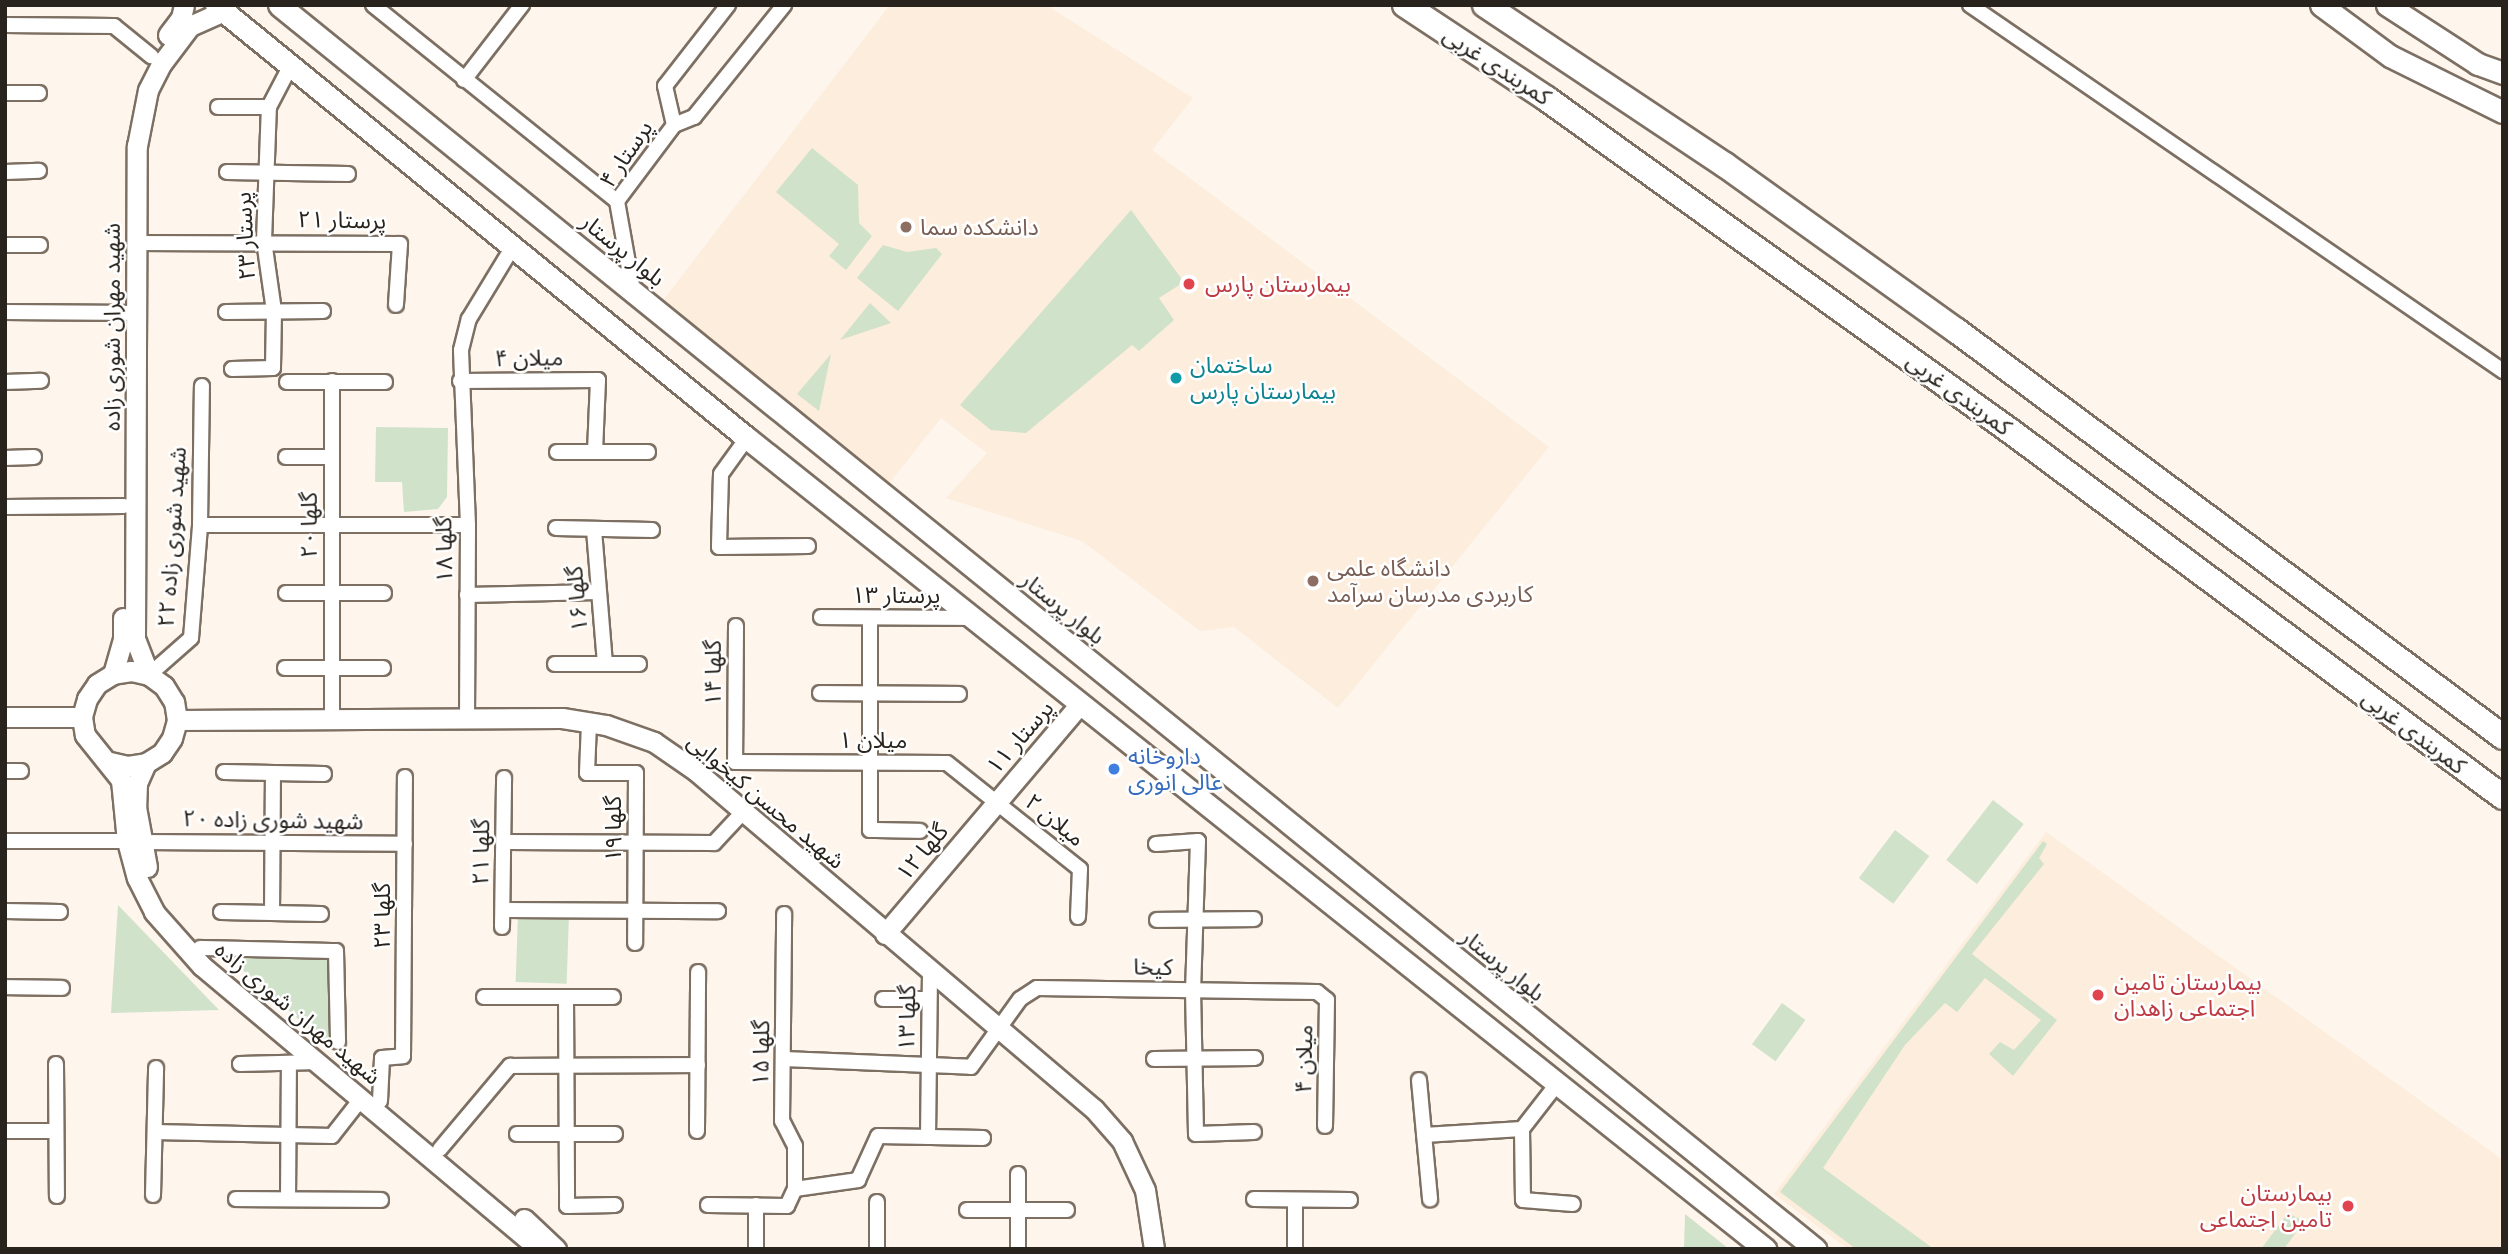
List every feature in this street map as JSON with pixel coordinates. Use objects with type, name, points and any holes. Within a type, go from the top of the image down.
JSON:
[{"type":"highway","name":"کمربندی غربی","points":[[1405,5],[1547,99],[1990,417],[2503,797]]},
{"type":"highway","name":"کمربندی غربی","points":[[1485,5],[1725,165],[1957,331],[2503,737]]},
{"type":"main road","name":"بلوار پرستار","points":[[279,5],[1156,718],[1815,1249]]},
{"type":"main road","points":[[2321,5],[2390,56],[2503,112]]},
{"type":"main road","points":[[2387,5],[2478,64],[2503,73]]},
{"type":"main road","points":[[220,8],[747,438],[1765,1249]]},
{"type":"main road","points":[[1134,747],[1156,718]]},
{"type":"street","name":"شهید مهران شوری زاده","points":[[149,675],[135,638],[130,506],[130,313],[125,145],[137,86],[151,56],[181,18],[184,5]]},
{"type":"street","points":[[373,5],[617,201]]},
{"type":"street","points":[[464,80],[522,5]]},
{"type":"street","points":[[728,5],[665,86],[674,125],[694,117],[784,5]]},
{"type":"street","points":[[1970,5],[2503,371]]},
{"type":"street","name":"شهید مهران شوری زاده","points":[[130,313],[136,243],[137,146],[148,90],[162,62],[190,26],[220,8]]},
{"type":"street","points":[[5,25],[114,26],[151,56]]},
{"type":"street","name":"پرستار ۲۳","points":[[232,369],[273,369],[274,312],[264,240],[265,174],[269,107],[291,65]]},
{"type":"street","points":[[5,93],[39,93]]},
{"type":"street","points":[[218,107],[269,107]]},
{"type":"street","name":"پرستار ۴","points":[[633,291],[617,201],[674,125]]},
{"type":"street","points":[[5,172],[40,171]]},
{"type":"street","points":[[227,172],[348,174]]},
{"type":"street","points":[[136,243],[264,240]]},
{"type":"street","name":"پرستار ۲۱","points":[[264,240],[400,244],[396,305]]},
{"type":"street","points":[[5,245],[40,245]]},
{"type":"street","name":"گلها ۱۸","points":[[467,719],[468,525],[460,381],[461,350],[470,319],[512,248]]},
{"type":"street","points":[[5,312],[130,313]]},
{"type":"street","points":[[226,312],[323,312]]},
{"type":"street","name":"میلان ۴","points":[[460,381],[598,380],[595,452]]},
{"type":"street","points":[[5,382],[41,382]]},
{"type":"street","points":[[286,382],[385,382]]},
{"type":"street","name":"گلها ۲۰","points":[[332,382],[332,719]]},
{"type":"street","name":"شهید شوری زاده ۲۲","points":[[149,675],[191,638],[200,525],[202,386]]},
{"type":"street","points":[[747,438],[721,474],[719,547],[808,546]]},
{"type":"street","points":[[557,452],[648,452]]},
{"type":"street","points":[[5,458],[34,457]]},
{"type":"street","points":[[286,457],[332,457]]},
{"type":"street","name":"شهید مهران شوری زاده","points":[[113,674],[123,640],[130,506]]},
{"type":"street","points":[[5,507],[130,506]]},
{"type":"street","points":[[200,525],[468,525]]},
{"type":"street","points":[[556,528],[652,530]]},
{"type":"street","name":"گلها ۱۶","points":[[594,530],[605,664]]},
{"type":"street","points":[[467,595],[598,592]]},
{"type":"street","points":[[285,593],[384,593]]},
{"type":"street","name":"پرستار ۱۳","points":[[821,617],[972,618]]},
{"type":"street","points":[[870,618],[870,830],[920,831]]},
{"type":"street","name":"گلها ۱۴","points":[[735,762],[736,626]]},
{"type":"street","points":[[555,664],[639,664]]},
{"type":"street","points":[[285,668],[383,668]]},
{"type":"street","points":[[131,671],[149,675],[169,694],[177,720],[162,753],[146,763],[128,766],[110,762],[95,751],[82,717],[92,691],[113,674],[131,671]]},
{"type":"street","points":[[820,693],[959,694]]},
{"type":"street","name":"پرستار ۱۱","points":[[996,802],[1080,704]]},
{"type":"street","points":[[5,718],[82,717]]},
{"type":"street","name":"شهید محسن کیخوایی","points":[[177,720],[467,719],[589,723],[654,742],[696,771],[1094,1109],[1122,1141],[1145,1190],[1154,1249]]},
{"type":"street","name":"گلها ۱۹","points":[[589,723],[587,773],[636,773],[635,943]]},
{"type":"street","name":"شهید مهران شوری زاده","points":[[110,762],[121,780],[134,842],[137,878],[154,912],[177,941],[318,1062],[440,1149],[556,1249]]},
{"type":"street","name":"میلان ۱","points":[[735,762],[947,763],[996,802]]},
{"type":"street","name":"شهید مهران شوری زاده","points":[[146,763],[137,783],[134,842],[165,905],[200,948],[539,1249]]},
{"type":"street","points":[[5,771],[21,771]]},
{"type":"street","points":[[224,772],[324,774]]},
{"type":"street","points":[[272,913],[273,773]]},
{"type":"street","name":"گلها ۲۳","points":[[370,1100],[382,1058],[403,1056],[405,777]]},
{"type":"street","name":"گلها ۲۱","points":[[502,927],[504,778]]},
{"type":"street","name":"میلان ۲","points":[[996,802],[1080,869],[1078,917]]},
{"type":"street","name":"گلها ۱۲","points":[[886,934],[996,802]]},
{"type":"street","points":[[503,842],[714,843],[743,812]]},
{"type":"street","name":"شهید شوری زاده ۲۰","points":[[5,841],[405,844]]},
{"type":"street","points":[[1156,844],[1198,841],[1193,990],[1196,1134],[1254,1132]]},
{"type":"street","points":[[502,910],[718,911]]},
{"type":"street","points":[[5,911],[60,912]]},
{"type":"street","points":[[221,912],[321,914]]},
{"type":"street","name":"گلها ۱۵","points":[[784,914],[782,1121],[795,1146],[795,1189]]},
{"type":"street","points":[[1157,920],[1254,919]]},
{"type":"street","points":[[200,948],[336,951],[338,1042]]},
{"type":"street","name":"گلها ۱۳","points":[[928,1137],[930,969]]},
{"type":"street","points":[[697,1131],[698,972]]},
{"type":"street","points":[[5,987],[62,988]]},
{"type":"street","name":"کیخا","points":[[929,1067],[971,1067],[1020,999],[1037,988],[1323,994]]},
{"type":"street","name":"میلان ۴","points":[[1323,994],[1327,1000],[1325,1125]]},
{"type":"street","points":[[484,996],[613,997]]},
{"type":"street","points":[[566,997],[567,1206],[615,1205]]},
{"type":"street","points":[[883,999],[929,999]]},
{"type":"street","points":[[1154,1059],[1255,1058]]},
{"type":"street","points":[[784,1059],[929,1067]]},
{"type":"street","points":[[240,1064],[318,1062]]},
{"type":"street","points":[[288,1199],[289,1063]]},
{"type":"street","points":[[56,1064],[57,1196]]},
{"type":"street","points":[[440,1149],[510,1066],[698,1065]]},
{"type":"street","points":[[153,1195],[156,1068]]},
{"type":"street","points":[[1419,1080],[1430,1199]]},
{"type":"street","points":[[1557,1084],[1522,1129],[1523,1200],[1573,1204]]},
{"type":"street","points":[[155,1132],[332,1136],[370,1100]]},
{"type":"street","points":[[1424,1135],[1522,1129]]},
{"type":"street","points":[[5,1131],[56,1131]]},
{"type":"street","points":[[517,1134],[615,1134]]},
{"type":"street","points":[[708,1205],[787,1206],[795,1189],[858,1180],[878,1136],[983,1138]]},
{"type":"street","points":[[1018,1174],[1018,1249]]},
{"type":"street","points":[[236,1199],[381,1200]]},
{"type":"street","points":[[1254,1199],[1350,1200]]},
{"type":"street","points":[[1295,1249],[1296,1200]]},
{"type":"street","points":[[877,1202],[877,1249]]},
{"type":"street","points":[[756,1205],[756,1249]]},
{"type":"street","points":[[967,1210],[1067,1210]]},
{"type":"shaded area","points":[[890,5],[1046,5],[1193,98],[1152,150],[1549,447],[1338,708],[1234,627],[1200,631],[1082,541],[946,498],[987,453],[941,418],[887,486],[661,303]]},
{"type":"shaded area","name":"بیمارستان تامین اجتماعی زاهدان","points":[[2046,832],[2503,1160],[2503,1249],[1848,1249],[1774,1194]]},
{"type":"green space","points":[[812,148],[858,185],[859,223],[872,236],[846,270],[829,256],[839,244],[776,192]]},
{"type":"green space","points":[[1131,210],[1184,282],[1159,298],[1174,320],[1139,351],[1132,345],[1026,433],[991,430],[960,405]]},
{"type":"green space","points":[[883,245],[907,252],[936,248],[942,254],[898,311],[857,278]]},
{"type":"green space","points":[[870,303],[891,323],[840,340]]},
{"type":"green space","points":[[831,354],[819,411],[797,394]]},
{"type":"green space","points":[[376,427],[448,428],[447,497],[438,509],[404,512],[402,482],[375,482]]},
{"type":"green space","points":[[1993,800],[2024,824],[1977,884],[1946,860]]},
{"type":"green space","points":[[1895,830],[1929,856],[1893,904],[1859,878]]},
{"type":"green space","points":[[2043,841],[2047,844],[2039,858],[2044,864],[1972,954],[2057,1020],[2013,1076],[1989,1054],[2000,1042],[2014,1050],[2041,1020],[1985,978],[1957,1012],[1945,1003],[1905,1045],[1823,1168],[1934,1249],[1856,1249],[1780,1192]]},
{"type":"green space","points":[[118,905],[219,1010],[111,1013]]},
{"type":"green space","points":[[518,914],[569,916],[567,984],[516,982]]},
{"type":"green space","points":[[227,956],[331,959],[331,1048]]},
{"type":"green space","points":[[1782,1003],[1805,1020],[1775,1061],[1752,1044]]},
{"type":"green space","points":[[2288,1213],[2304,1221],[2284,1249],[2261,1249]]},
{"type":"green space","points":[[1685,1214],[1729,1249],[1684,1249]]},
{"type":"place","name":"دانشکده سما","points":[[906,227]]},
{"type":"place","name":"بیمارستان پارس","points":[[1189,284]]},
{"type":"place","name":"ساختمان بیمارستان پارس","points":[[1176,378]]},
{"type":"place","name":"دانشگاه علمی کاربردی مدرسان سرآمد","points":[[1313,581]]},
{"type":"place","name":"داروخانه عالی انوری","points":[[1114,769]]},
{"type":"place","name":"بیمارستان تامین اجتماعی زاهدان","points":[[2098,995]]},
{"type":"place","name":"بیمارستان تامین اجتماعی","points":[[2348,1206]]}]
